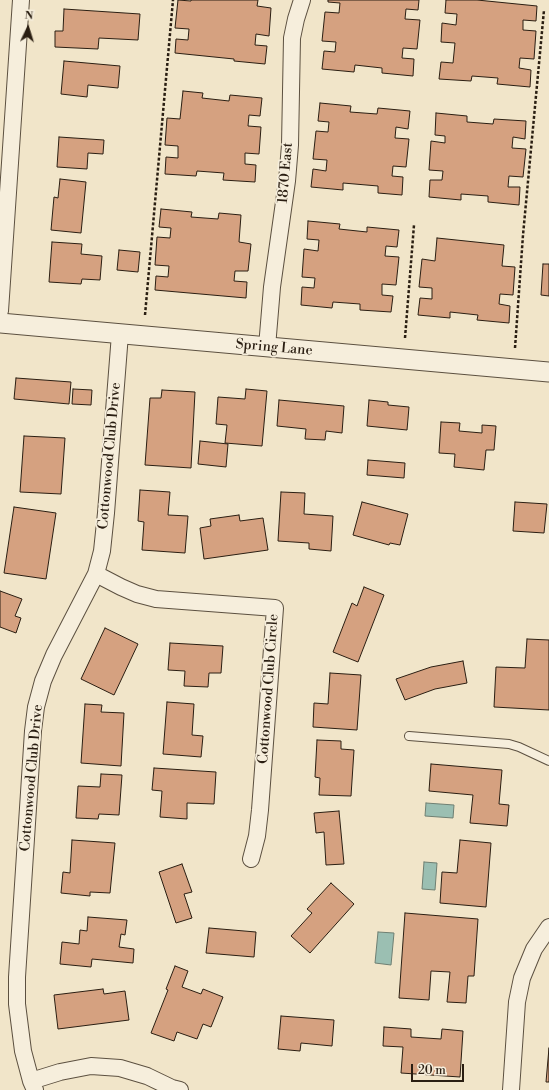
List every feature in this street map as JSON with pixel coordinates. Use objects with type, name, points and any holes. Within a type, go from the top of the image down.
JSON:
[{"type":"street","points":[[0,311],[21,0]]},
{"type":"street","name":"1870 East","points":[[267,347],[272,287],[287,181],[290,145],[292,38],[302,0]]},
{"type":"street","name":"Spring Lane","points":[[0,323],[549,372]]},
{"type":"street","name":"Cottonwood Club Drive","points":[[33,1085],[23,1051],[17,977],[33,731],[43,681],[54,655],[96,574],[102,551],[120,334]]},
{"type":"street","name":"Cottonwood Club Circle","points":[[96,574],[136,594],[156,599],[275,608],[260,810],[257,836],[251,859]]},
{"type":"street","points":[[511,1090],[517,1002],[522,978],[534,949],[549,927]]},
{"type":"street","points":[[33,1085],[60,1072],[91,1066],[120,1068],[147,1076],[172,1088],[180,1090]]},
{"type":"lane","points":[[409,736],[499,742],[519,747],[549,761]]},
{"type":"path","points":[[145,315],[173,0]]},
{"type":"path","points":[[515,348],[523,235],[544,10]]},
{"type":"path","points":[[405,338],[414,225]]},
{"type":"water","points":[[426,803],[454,805],[453,818],[425,816]]},
{"type":"water","points":[[424,862],[437,863],[435,890],[422,889]]},
{"type":"water","points":[[378,932],[394,933],[391,965],[375,963]]},
{"type":"building","points":[[178,0],[258,0],[257,6],[271,8],[269,36],[256,34],[255,45],[267,46],[265,64],[234,61],[234,59],[175,53],[176,39],[188,40],[189,29],[175,28]]},
{"type":"building","points":[[328,0],[419,0],[418,10],[406,9],[405,19],[420,20],[417,49],[403,48],[402,58],[414,59],[413,76],[382,73],[382,68],[355,65],[354,72],[322,69],[324,51],[335,52],[336,42],[322,41],[325,12],[339,13],[340,3],[328,2]]},
{"type":"building","points":[[446,0],[477,0],[537,6],[536,21],[523,20],[523,30],[536,31],[534,59],[520,58],[519,68],[531,70],[530,87],[497,84],[498,78],[472,76],[471,81],[439,79],[441,62],[453,63],[455,43],[441,42],[442,23],[456,25],[457,14],[445,13]]},
{"type":"building","points":[[64,9],[140,14],[138,40],[99,38],[98,49],[55,47],[55,31],[63,31]]},
{"type":"building","points":[[64,61],[120,66],[118,88],[88,85],[87,97],[61,94]]},
{"type":"building","points":[[183,91],[203,93],[202,98],[229,101],[230,95],[262,98],[260,116],[249,115],[248,126],[261,127],[259,154],[245,153],[245,164],[256,165],[255,182],[223,180],[224,173],[197,171],[196,176],[165,174],[166,157],[178,158],[178,146],[165,145],[167,118],[180,119]]},
{"type":"building","points":[[320,103],[351,106],[350,112],[377,114],[378,108],[410,111],[408,129],[396,127],[395,138],[409,139],[406,167],[393,166],[392,176],[403,177],[402,195],[378,193],[378,186],[343,183],[343,190],[311,187],[313,169],[326,171],[327,160],[313,159],[316,131],[328,132],[329,122],[318,121]]},
{"type":"building","points":[[436,113],[467,116],[467,122],[493,124],[494,119],[526,121],[525,139],[513,137],[512,148],[526,149],[523,177],[509,176],[508,187],[520,187],[519,205],[488,202],[488,196],[461,194],[461,200],[429,197],[430,180],[442,180],[443,171],[429,170],[431,141],[445,143],[445,136],[435,135]]},
{"type":"building","points":[[59,137],[104,140],[103,154],[88,153],[87,169],[57,167]]},
{"type":"building","points":[[60,179],[86,182],[81,233],[51,230],[54,197],[58,198]]},
{"type":"building","points":[[161,209],[192,212],[191,217],[218,219],[219,213],[241,215],[239,242],[251,244],[248,271],[235,271],[234,281],[247,282],[246,298],[155,290],[156,276],[168,277],[169,266],[155,265],[157,237],[170,238],[171,228],[159,227]]},
{"type":"building","points":[[308,221],[340,224],[339,229],[367,232],[367,227],[399,230],[397,247],[386,246],[385,256],[399,257],[396,285],[382,284],[382,295],[393,296],[391,312],[360,310],[360,304],[333,302],[332,308],[301,305],[302,287],[314,288],[315,278],[302,277],[304,249],[318,251],[319,240],[307,239]]},
{"type":"building","points":[[437,238],[504,245],[502,266],[515,267],[513,295],[500,294],[499,304],[510,306],[509,323],[477,320],[478,315],[450,312],[450,318],[418,315],[420,298],[432,299],[432,288],[419,287],[422,259],[435,261]]},
{"type":"building","points":[[52,242],[82,244],[81,254],[102,256],[100,280],[82,279],[81,284],[49,282]]},
{"type":"building","points":[[119,250],[140,252],[138,272],[117,270]]},
{"type":"building","points":[[543,264],[549,264],[549,296],[541,295]]},
{"type":"building","points":[[16,378],[71,382],[69,404],[14,399]]},
{"type":"building","points":[[73,389],[92,390],[91,405],[72,404]]},
{"type":"building","points":[[246,389],[267,391],[262,446],[225,443],[227,425],[216,424],[218,397],[245,399]]},
{"type":"building","points":[[162,390],[195,392],[191,468],[145,465],[150,398],[161,398]]},
{"type":"building","points":[[279,400],[344,406],[342,433],[326,431],[325,440],[305,439],[306,429],[277,426]]},
{"type":"building","points":[[369,400],[388,402],[388,405],[409,407],[407,430],[367,426]]},
{"type":"building","points":[[441,422],[460,423],[459,431],[482,433],[482,425],[496,426],[494,450],[486,450],[484,470],[454,467],[455,454],[439,453]]},
{"type":"building","points":[[24,436],[65,438],[61,494],[20,492]]},
{"type":"building","points":[[200,441],[228,444],[226,467],[198,464]]},
{"type":"building","points":[[368,460],[405,463],[404,478],[367,475]]},
{"type":"building","points":[[140,490],[170,492],[168,515],[188,516],[185,553],[142,550],[144,522],[138,521]]},
{"type":"building","points":[[281,492],[305,493],[304,514],[333,516],[331,551],[309,549],[309,543],[278,541]]},
{"type":"building","points":[[362,502],[408,514],[400,545],[390,543],[389,545],[353,535]]},
{"type":"building","points":[[515,502],[547,504],[544,533],[513,531]]},
{"type":"building","points":[[14,507],[56,513],[46,579],[4,573]]},
{"type":"building","points":[[239,515],[240,521],[263,518],[268,550],[204,559],[200,528],[211,526],[210,519]]},
{"type":"building","points":[[364,587],[384,595],[358,662],[333,652],[352,603],[357,606]]},
{"type":"building","points":[[0,591],[22,599],[15,616],[21,618],[16,633],[0,627]]},
{"type":"building","points":[[105,628],[138,644],[114,695],[81,679]]},
{"type":"building","points":[[527,639],[549,640],[549,710],[494,707],[496,667],[525,668]]},
{"type":"building","points":[[170,643],[223,646],[221,673],[209,673],[208,687],[184,686],[185,671],[168,670]]},
{"type":"building","points":[[463,661],[467,683],[435,689],[405,700],[396,679],[431,667]]},
{"type":"building","points":[[330,673],[361,675],[357,730],[313,727],[314,703],[328,704]]},
{"type":"building","points":[[167,702],[194,704],[192,735],[203,736],[201,757],[163,754]]},
{"type":"building","points":[[85,704],[102,705],[101,712],[124,713],[121,766],[81,763]]},
{"type":"building","points":[[317,740],[341,741],[341,749],[354,750],[351,796],[319,795],[320,778],[315,777]]},
{"type":"building","points":[[431,764],[502,770],[499,804],[509,805],[507,826],[470,823],[473,795],[429,791]]},
{"type":"building","points":[[154,768],[216,772],[214,804],[187,803],[187,819],[160,817],[162,791],[152,790]]},
{"type":"building","points":[[101,774],[122,775],[119,815],[99,814],[98,819],[76,818],[78,786],[100,787]]},
{"type":"building","points":[[339,811],[344,864],[326,865],[324,832],[316,833],[314,813]]},
{"type":"building","points":[[72,840],[115,843],[110,893],[90,892],[90,896],[61,893],[63,872],[70,873]]},
{"type":"building","points":[[460,840],[491,843],[486,907],[440,903],[442,872],[457,873]]},
{"type":"building","points":[[182,864],[192,892],[184,894],[192,918],[176,923],[159,872]]},
{"type":"building","points":[[331,883],[354,904],[310,953],[291,936],[312,913],[307,909]]},
{"type":"building","points":[[405,913],[478,919],[474,976],[468,976],[466,1003],[447,1002],[450,972],[431,971],[429,1000],[399,998]]},
{"type":"building","points":[[88,917],[127,920],[125,935],[121,934],[119,947],[134,949],[133,963],[92,959],[91,967],[60,964],[62,942],[79,944],[80,930],[87,931]]},
{"type":"building","points":[[209,928],[256,932],[254,957],[206,953]]},
{"type":"building","points":[[175,966],[188,971],[182,987],[201,994],[203,989],[223,997],[211,1027],[203,1024],[197,1039],[177,1032],[174,1041],[151,1033],[168,990],[166,989]]},
{"type":"building","points":[[103,989],[104,994],[125,991],[129,1020],[58,1029],[54,995]]},
{"type":"building","points":[[281,1016],[334,1020],[332,1046],[301,1043],[300,1051],[278,1049]]},
{"type":"building","points":[[384,1027],[411,1029],[411,1037],[441,1039],[442,1029],[463,1031],[460,1077],[401,1073],[403,1047],[383,1046]]},
{"type":"building","points":[[549,1048],[549,1082],[546,1082]]}]
